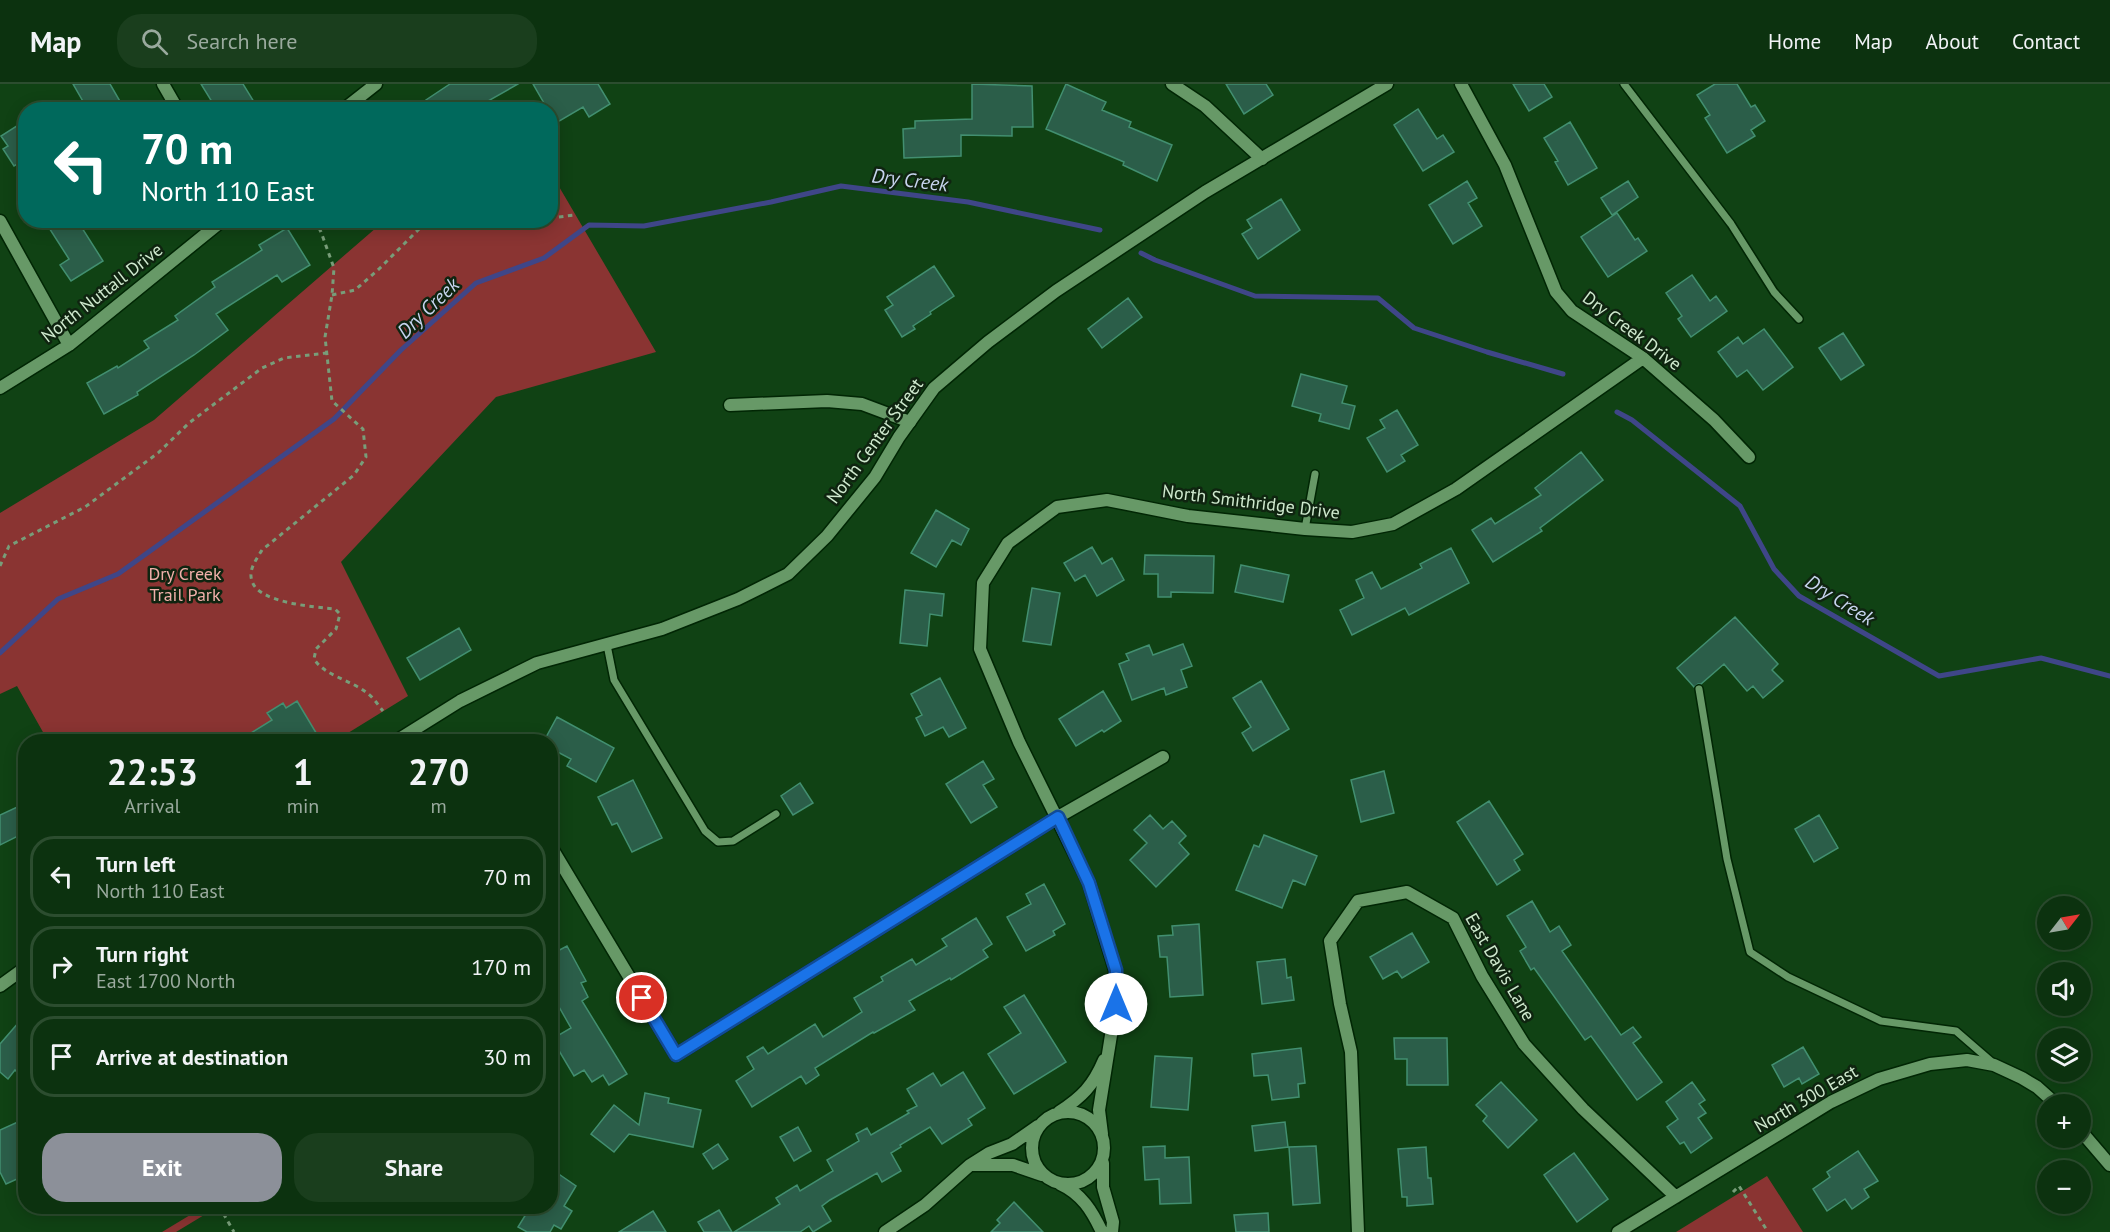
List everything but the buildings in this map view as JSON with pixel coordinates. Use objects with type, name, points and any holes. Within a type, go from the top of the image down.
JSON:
[{"type":"street","points":[[163,84],[173,102]]},
{"type":"street","points":[[353,102],[376,84]]},
{"type":"street","points":[[1172,84],[1205,106],[1262,159]]},
{"type":"street","name":"North Center Street","points":[[407,734],[460,701],[537,663],[673,625],[738,599],[788,574],[827,536],[875,477],[909,422],[934,388],[988,342],[1100,261],[1205,192],[1387,84]]},
{"type":"street","name":"Dry Creek Drive","points":[[1461,84],[1505,165],[1556,292],[1572,311],[1643,358],[1714,420],[1749,457]]},
{"type":"street","points":[[0,221],[69,345]]},
{"type":"street","name":"North Nuttall Drive","points":[[0,388],[69,345],[213,228]]},
{"type":"street","name":"North Smithridge Drive","points":[[1058,817],[1019,742],[980,649],[982,583],[1008,543],[1057,507],[1107,500],[1188,516],[1305,529],[1352,532],[1393,524],[1456,489],[1643,358]]},
{"type":"street","points":[[730,405],[827,401],[862,404],[909,422]]},
{"type":"street","points":[[558,858],[676,1055],[1058,817],[1163,758]]},
{"type":"street","points":[[1058,817],[1089,883],[1116,970],[1116,1004],[1106,1077],[1099,1104],[1105,1150],[1102,1178],[1113,1222],[1112,1232]]},
{"type":"street","name":"East Davis Lane","points":[[1358,1232],[1351,1052],[1340,1004],[1330,941],[1358,901],[1407,892],[1453,918],[1482,976],[1524,1044],[1583,1109],[1676,1197]]},
{"type":"street","points":[[0,986],[18,974]]},
{"type":"street","points":[[885,1232],[925,1205],[970,1165],[989,1153],[1018,1141],[1083,1095],[1099,1073],[1109,1048]]},
{"type":"street","name":"North 300 East","points":[[1618,1232],[1831,1102],[1879,1079],[1930,1064],[1967,1060],[1994,1065],[2029,1083],[2043,1094]]},
{"type":"street","points":[[1056,1114],[1072,1112],[1087,1117],[1102,1134]]},
{"type":"street","points":[[1043,1122],[1034,1135],[1032,1151],[1037,1166],[1050,1180],[1069,1185],[1084,1181],[1097,1171],[1104,1157]]},
{"type":"street","points":[[2091,1143],[2110,1165]]},
{"type":"street","points":[[970,1165],[1013,1165],[1071,1190],[1081,1197],[1092,1211],[1102,1232]]},
{"type":"lane","points":[[1624,84],[1731,224],[1774,292],[1799,319]]},
{"type":"lane","points":[[1305,529],[1315,474]]},
{"type":"lane","points":[[607,645],[614,680],[705,831],[718,842],[734,841],[776,814]]},
{"type":"lane","points":[[1699,689],[1727,859],[1750,952],[1788,977],[1881,1021],[1956,1031],[1994,1065]]},
{"type":"path","points":[[558,217],[575,215]]},
{"type":"path","points":[[319,228],[334,268],[333,295],[325,337],[332,401],[363,429],[366,457],[354,475],[262,550],[252,566],[251,581],[258,592],[273,598],[335,609],[340,614],[336,629],[316,649],[314,659],[320,668],[368,693],[383,711]]},
{"type":"path","points":[[333,295],[355,290],[420,228]]},
{"type":"path","points":[[0,566],[9,546],[85,507],[158,453],[189,423],[262,368],[284,358],[326,353]]},
{"type":"path","points":[[1733,1192],[1739,1186],[1768,1232]]},
{"type":"path","points":[[224,1214],[234,1232]]},
{"type":"green space","name":"Dry Creek Trail Park","points":[[558,185],[656,352],[496,397],[341,562],[408,696],[346,734],[44,734],[17,686],[0,694],[0,513],[154,420],[376,228],[558,228]]},
{"type":"green space","points":[[1767,1176],[1803,1232],[1676,1232]]},
{"type":"green space","points":[[192,1214],[206,1214],[176,1232],[162,1232]]},
{"type":"waterway","name":"Dry Creek","points":[[0,653],[58,599],[118,574],[334,419],[401,350],[476,283],[544,258],[589,225],[644,226],[841,186],[968,202],[1100,230]]},
{"type":"waterway","name":"Dry Creek","points":[[1141,253],[1255,296],[1378,298],[1414,328],[1563,374]]},
{"type":"waterway","name":"Dry Creek","points":[[1617,412],[1632,420],[1740,506],[1774,569],[1799,596],[1939,676],[2041,658],[2110,676]]},
{"type":"route","points":[[642,998],[676,1055],[1058,817],[1089,883],[1116,970],[1116,1004]]}]
